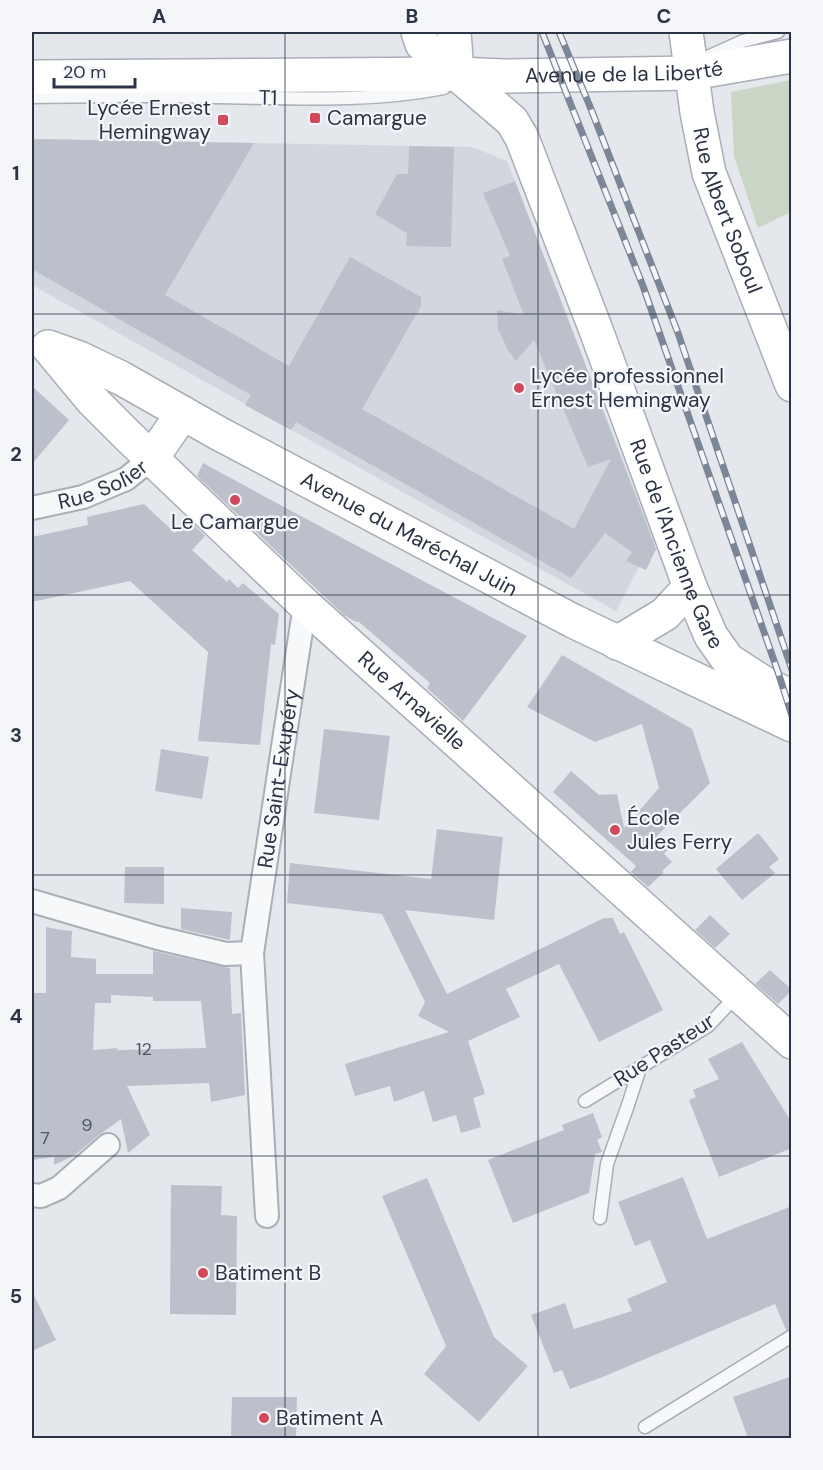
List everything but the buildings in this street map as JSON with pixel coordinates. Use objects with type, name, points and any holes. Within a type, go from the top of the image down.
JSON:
[{"type":"street","name":"Rue de l'Ancienne Gare","points":[[418,32],[422,44],[491,101],[512,121],[522,138],[592,319],[690,587],[711,636],[728,660],[792,698]]},
{"type":"street","points":[[454,32],[462,79]]},
{"type":"street","name":"Rue Albert Soboul","points":[[686,32],[697,112],[709,173],[792,385]]},
{"type":"street","name":"Avenue de la Liberté","points":[[32,77],[462,79],[504,76],[657,74],[792,56]]},
{"type":"street","name":"Avenue du Maréchal Juin","points":[[40,340],[121,378],[183,414],[616,643],[792,725]]},
{"type":"street","name":"Rue Arnavielle","points":[[40,340],[92,400],[305,605],[792,1042]]},
{"type":"street","name":"Rue Solier","points":[[32,508],[83,497],[126,479],[151,459],[183,414]]},
{"type":"street","points":[[616,643],[665,614],[690,587]]},
{"type":"street","name":"Rue Saint-Exupéry","points":[[267,1216],[252,952],[305,605]]},
{"type":"street","points":[[32,902],[169,941],[226,954],[252,952]]},
{"type":"street","points":[[32,1195],[41,1196],[59,1188],[108,1145]]},
{"type":"lane","points":[[691,69],[743,41],[778,32]]},
{"type":"lane","name":"T1","points":[[32,97],[151,95],[366,98],[416,93],[462,79]]},
{"type":"lane","name":"Rue Pasteur","points":[[585,1101],[708,1026],[738,994]]},
{"type":"lane","points":[[600,1218],[607,1164],[640,1068]]},
{"type":"lane","points":[[645,1427],[792,1336]]},
{"type":"shaded area","name":"Lycée Ernest Hemingway","points":[[32,139],[472,147],[507,161],[656,549],[646,570],[639,567],[616,611],[32,285]]},
{"type":"green space","points":[[791,80],[791,212],[758,228],[734,156],[731,92]]},
{"type":"railway","points":[[542,32],[643,286],[792,716]]},
{"type":"railway","points":[[559,32],[678,333],[792,670]]},
{"type":"place","name":"Camargue","points":[[315,118]]},
{"type":"place","name":"Lycée Ernest Hemingway","points":[[223,120]]},
{"type":"place","name":"Lycée professionnel Ernest Hemingway","points":[[519,388]]},
{"type":"place","name":"Le Camargue","points":[[235,500]]},
{"type":"place","name":"École Jules Ferry","points":[[615,830]]},
{"type":"place","name":"Batiment B","points":[[203,1273]]},
{"type":"place","name":"Batiment A","points":[[264,1418]]}]
